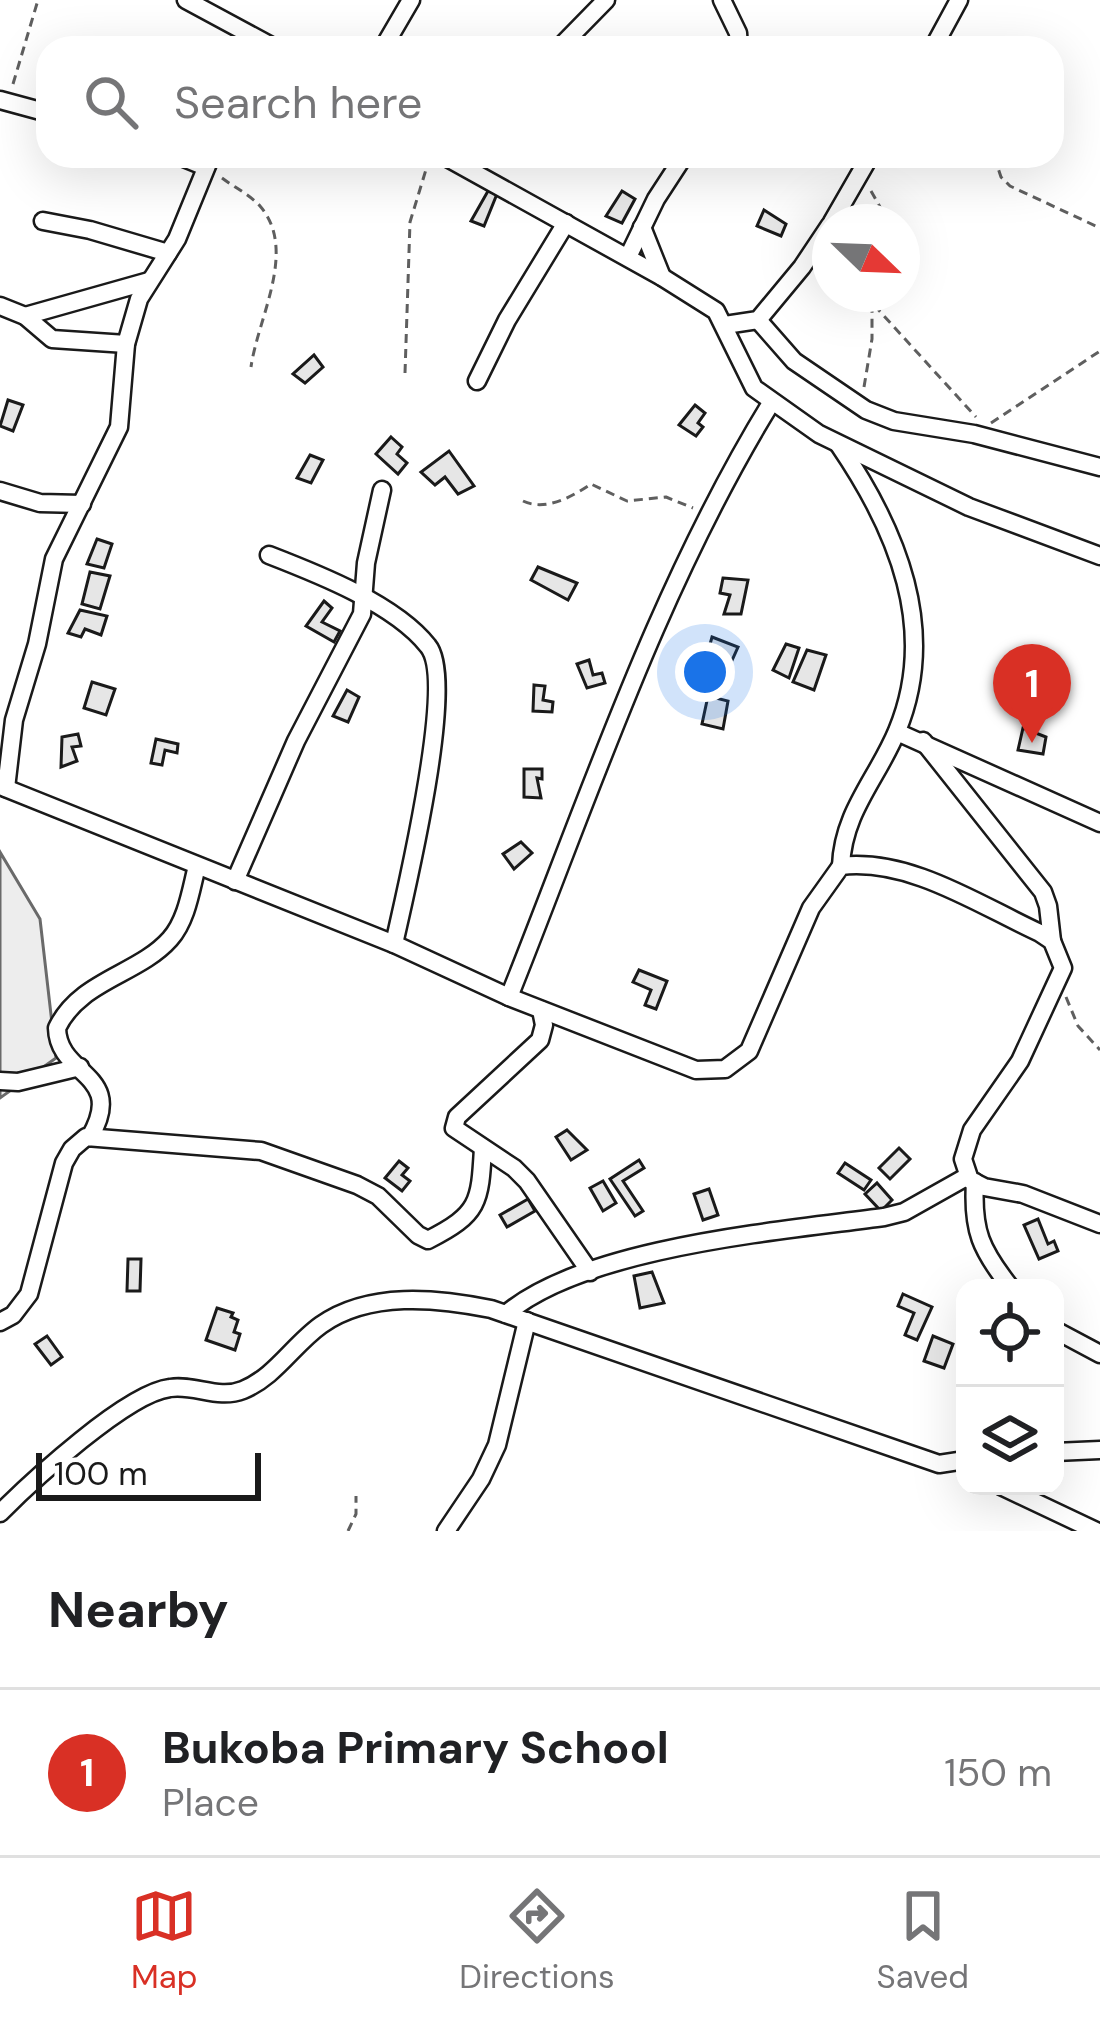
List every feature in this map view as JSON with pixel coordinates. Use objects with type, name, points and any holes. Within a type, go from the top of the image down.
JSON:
[{"type":"street","points":[[187,0],[213,6],[254,36]]},
{"type":"street","points":[[390,36],[411,0]]},
{"type":"street","points":[[571,36],[606,0]]},
{"type":"street","points":[[722,0],[738,36]]},
{"type":"street","points":[[940,36],[959,0]]},
{"type":"street","points":[[3,100],[36,110]]},
{"type":"street","points":[[205,168],[168,254],[139,298],[126,344],[118,427],[54,559],[37,644],[14,720],[3,787],[394,944],[679,1066],[725,1069],[739,1062],[758,1034],[818,894],[841,866],[842,839],[897,732],[913,679],[914,634],[891,533],[839,444]]},
{"type":"street","points":[[484,168],[566,223],[716,311],[745,375],[771,403],[839,444],[969,507],[1100,556]]},
{"type":"street","points":[[628,257],[677,168]]},
{"type":"street","points":[[842,204],[863,168]]},
{"type":"street","points":[[44,221],[168,254]]},
{"type":"street","points":[[477,381],[507,320],[566,223]]},
{"type":"street","points":[[642,227],[662,277]]},
{"type":"street","points":[[725,325],[758,320],[812,252]]},
{"type":"street","points":[[25,316],[149,281]]},
{"type":"street","points":[[0,306],[25,316],[52,339],[126,344]]},
{"type":"street","points":[[758,320],[794,361],[866,410],[894,421],[974,434],[1100,466]]},
{"type":"street","points":[[509,997],[706,515],[771,403]]},
{"type":"street","points":[[236,881],[304,724],[362,614],[382,490]]},
{"type":"street","points":[[0,491],[40,503],[82,504]]},
{"type":"street","points":[[269,555],[363,596],[422,639],[437,661],[425,794],[394,944]]},
{"type":"street","points":[[897,732],[1100,823]]},
{"type":"street","points":[[922,741],[1043,892],[1052,941],[1061,956],[1062,978],[1020,1060],[965,1144],[963,1160],[972,1179],[975,1228],[1004,1279]]},
{"type":"street","points":[[841,866],[867,863],[916,876],[1052,941]]},
{"type":"street","points":[[90,1137],[103,1102],[96,1085],[56,1035],[61,1020],[91,989],[148,956],[174,934],[197,866]]},
{"type":"street","points":[[542,1010],[540,1040],[453,1123],[527,1181],[590,1272]]},
{"type":"street","points":[[0,1081],[18,1082],[80,1067]]},
{"type":"street","points":[[0,1322],[14,1315],[29,1294],[64,1163],[79,1142],[90,1137],[261,1151],[378,1196],[423,1240],[461,1220],[477,1205],[483,1148]]},
{"type":"street","points":[[506,1314],[524,1298],[590,1272],[759,1233],[884,1217],[972,1179],[1100,1224]]},
{"type":"street","points":[[0,1513],[79,1444],[148,1396],[171,1387],[238,1392],[258,1382],[322,1324],[364,1306],[420,1300],[452,1301],[506,1314],[956,1469]]},
{"type":"street","points":[[446,1531],[497,1445],[527,1321]]},
{"type":"street","points":[[1064,1335],[1100,1354]]},
{"type":"street","points":[[1064,1452],[1100,1450]]},
{"type":"street","points":[[946,1465],[956,1462]]},
{"type":"street","points":[[1019,1495],[1096,1531]]},
{"type":"path","points":[[3,100],[38,0]]},
{"type":"path","points":[[216,168],[259,205],[278,244],[278,261],[259,320],[251,367]]},
{"type":"path","points":[[405,373],[410,222],[426,168]]},
{"type":"path","points":[[998,168],[1010,186],[1100,228]]},
{"type":"path","points":[[859,174],[878,204]]},
{"type":"path","points":[[866,410],[872,312]]},
{"type":"path","points":[[879,312],[986,427],[1100,351]]},
{"type":"path","points":[[523,501],[541,507],[578,495],[591,484],[627,501],[666,497],[706,515]]},
{"type":"path","points":[[1062,978],[1072,1014],[1100,1050]]},
{"type":"path","points":[[348,1531],[356,1514],[356,1496]]},
{"type":"shaded area","points":[[0,852],[40,919],[56,1058],[0,1098]]},
{"type":"building","points":[[488,191],[497,194],[484,226],[471,221]]},
{"type":"building","points":[[622,191],[635,199],[622,223],[606,216]]},
{"type":"building","points":[[764,210],[786,224],[781,236],[757,226]]},
{"type":"building","points":[[314,355],[323,367],[305,383],[293,374]]},
{"type":"building","points":[[8,400],[23,405],[13,431],[0,426]]},
{"type":"building","points":[[695,405],[705,413],[696,436],[679,425]]},
{"type":"building","points":[[391,437],[402,447],[397,454],[407,463],[398,474],[376,454]]},
{"type":"building","points":[[449,451],[474,486],[458,494],[445,477],[435,485],[421,472]]},
{"type":"building","points":[[310,455],[323,460],[311,483],[297,478]]},
{"type":"building","points":[[97,539],[112,544],[104,568],[87,564]]},
{"type":"building","points":[[538,567],[577,583],[568,600],[531,580]]},
{"type":"building","points":[[90,572],[110,576],[100,609],[82,604]]},
{"type":"building","points":[[723,578],[748,580],[741,614],[724,614],[730,595],[720,593]]},
{"type":"building","points":[[324,601],[332,608],[322,622],[340,631],[334,642],[306,626]]},
{"type":"building","points":[[80,610],[107,616],[101,635],[85,629],[81,637],[68,633]]},
{"type":"building","points":[[712,637],[738,647],[725,676],[703,670]]},
{"type":"building","points":[[786,644],[799,648],[789,678],[773,670]]},
{"type":"building","points":[[807,650],[826,655],[814,690],[793,682]]},
{"type":"building","points":[[589,660],[593,675],[602,673],[605,683],[587,688],[577,664]]},
{"type":"building","points":[[92,682],[115,689],[106,715],[84,708]]},
{"type":"building","points":[[534,685],[545,686],[543,700],[553,702],[552,712],[533,711]]},
{"type":"building","points":[[347,690],[359,697],[348,722],[333,716]]},
{"type":"building","points":[[708,696],[728,701],[723,729],[702,724]]},
{"type":"building","points":[[1023,728],[1046,737],[1043,754],[1018,750]]},
{"type":"building","points":[[78,734],[81,746],[72,747],[77,761],[61,767],[62,737]]},
{"type":"building","points":[[156,739],[178,744],[177,753],[165,750],[162,765],[151,763]]},
{"type":"building","points":[[524,769],[542,769],[542,779],[537,778],[541,798],[524,797]]},
{"type":"building","points":[[521,842],[532,853],[514,869],[503,854]]},
{"type":"building","points":[[639,970],[667,981],[656,1009],[645,1005],[651,990],[633,982]]},
{"type":"building","points":[[567,1130],[587,1150],[571,1160],[556,1137]]},
{"type":"building","points":[[899,1148],[910,1159],[890,1179],[879,1168]]},
{"type":"building","points":[[639,1160],[644,1168],[623,1181],[643,1211],[635,1216],[610,1179]]},
{"type":"building","points":[[399,1161],[408,1168],[402,1175],[410,1181],[402,1191],[385,1178]]},
{"type":"building","points":[[845,1163],[871,1180],[864,1190],[838,1173]]},
{"type":"building","points":[[603,1181],[616,1203],[603,1211],[590,1188]]},
{"type":"building","points":[[877,1183],[892,1200],[881,1211],[865,1194]]},
{"type":"building","points":[[709,1189],[718,1215],[703,1220],[694,1194]]},
{"type":"building","points":[[528,1199],[535,1211],[507,1227],[500,1215]]},
{"type":"building","points":[[1038,1219],[1048,1244],[1054,1241],[1058,1251],[1039,1259],[1024,1225]]},
{"type":"building","points":[[128,1259],[141,1259],[140,1291],[127,1291]]},
{"type":"building","points":[[652,1272],[664,1303],[640,1308],[634,1276]]},
{"type":"building","points":[[903,1294],[932,1307],[917,1340],[905,1335],[914,1313],[898,1306]]},
{"type":"building","points":[[217,1308],[238,1320],[235,1350],[206,1340]]},
{"type":"building","points":[[47,1336],[62,1357],[51,1365],[35,1344]]},
{"type":"building","points":[[933,1336],[953,1344],[944,1368],[924,1361]]},
{"type":"place","name":"Bukoba Primary School","points":[[1032,743]]}]
